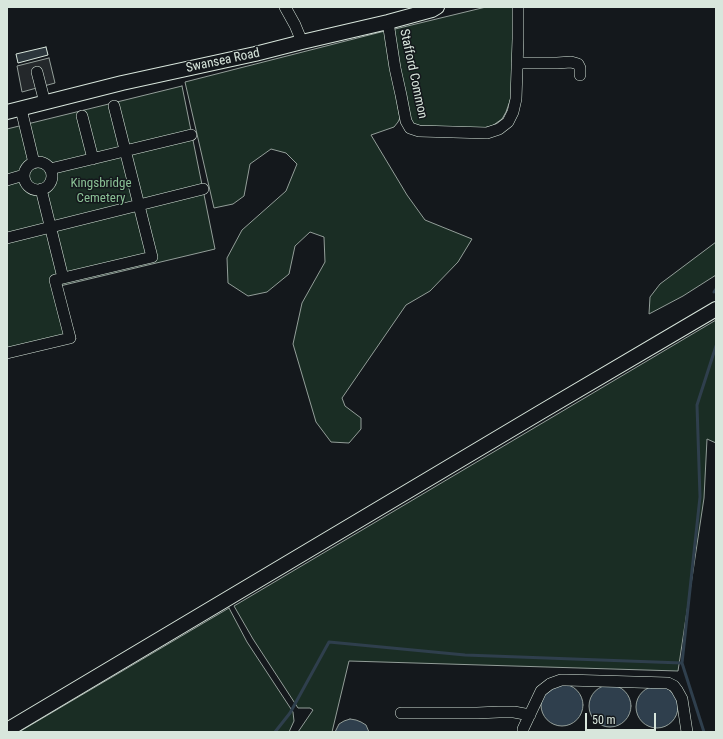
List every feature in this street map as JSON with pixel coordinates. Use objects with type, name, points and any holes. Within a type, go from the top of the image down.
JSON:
[{"type":"main road","name":"Swansea Road","points":[[7,112],[122,83],[255,54],[388,22],[438,7]]},
{"type":"main road","points":[[7,730],[716,309]]},
{"type":"street","points":[[285,7],[302,42]]},
{"type":"street","name":"Stafford Common","points":[[388,22],[395,68],[406,121],[410,128],[419,131],[487,134],[508,122],[513,112],[516,99],[518,7]]},
{"type":"street","points":[[517,63],[571,62],[578,64],[580,68],[580,75]]},
{"type":"street","points":[[37,72],[45,103]]},
{"type":"street","points":[[7,353],[70,338],[55,280],[152,257],[114,106]]},
{"type":"street","points":[[22,109],[34,163]]},
{"type":"street","points":[[82,116],[93,159]]},
{"type":"street","points":[[50,169],[191,136]]},
{"type":"street","points":[[42,162],[50,169],[52,177],[48,186],[41,189],[35,189],[28,185],[25,180],[24,175],[27,168],[34,163],[42,162]]},
{"type":"street","points":[[7,180],[24,175]]},
{"type":"street","points":[[7,238],[203,188]]},
{"type":"street","points":[[41,189],[64,278]]},
{"type":"street","points":[[523,732],[523,729],[541,691],[550,684],[561,680],[668,683],[674,686],[680,694],[687,732]]},
{"type":"street","points":[[401,713],[499,712],[530,715]]},
{"type":"green space","points":[[486,7],[512,7],[514,10],[512,95],[502,119],[492,126],[483,128],[421,126],[413,124],[408,119],[391,30]]},
{"type":"green space","points":[[385,31],[400,118],[394,127],[371,135],[407,195],[425,220],[472,239],[458,262],[430,291],[406,305],[342,398],[345,406],[361,418],[361,429],[349,443],[331,442],[316,422],[293,344],[302,303],[325,262],[324,237],[310,232],[295,246],[289,274],[267,292],[248,296],[228,283],[227,258],[242,230],[286,191],[297,164],[286,153],[271,149],[250,164],[244,196],[233,204],[214,208],[185,82]]},
{"type":"green space","name":"Kingsbridge Cemetery","points":[[182,86],[215,249],[60,286],[76,339],[7,358],[7,129]]},
{"type":"green space","points":[[716,242],[716,275],[683,296],[649,314],[650,297],[660,284]]},
{"type":"green space","points":[[716,320],[716,443],[707,439],[704,498],[678,671],[349,661],[332,732],[298,732],[313,710],[310,708],[298,708],[253,639],[234,606]]},
{"type":"green space","points":[[229,608],[247,642],[293,712],[294,721],[289,732],[19,732]]},
{"type":"shaded area","points":[[49,58],[55,83],[22,92],[17,66]]},
{"type":"water","points":[[562,684],[577,690],[583,705],[577,720],[562,726],[547,720],[541,705],[547,690]]},
{"type":"water","points":[[610,685],[625,691],[631,706],[625,721],[610,727],[595,721],[589,706],[595,691]]},
{"type":"water","points":[[657,686],[672,692],[678,707],[672,722],[657,728],[642,722],[636,707],[642,692]]},
{"type":"water","points":[[350,719],[366,725],[369,732],[335,732],[339,724]]},
{"type":"building","points":[[46,47],[48,55],[18,63],[16,54]]},
{"type":"waterway","points":[[704,732],[682,663],[700,497],[697,405],[716,346]]},
{"type":"waterway","points":[[275,732],[290,713],[329,642],[465,655],[682,663]]}]
